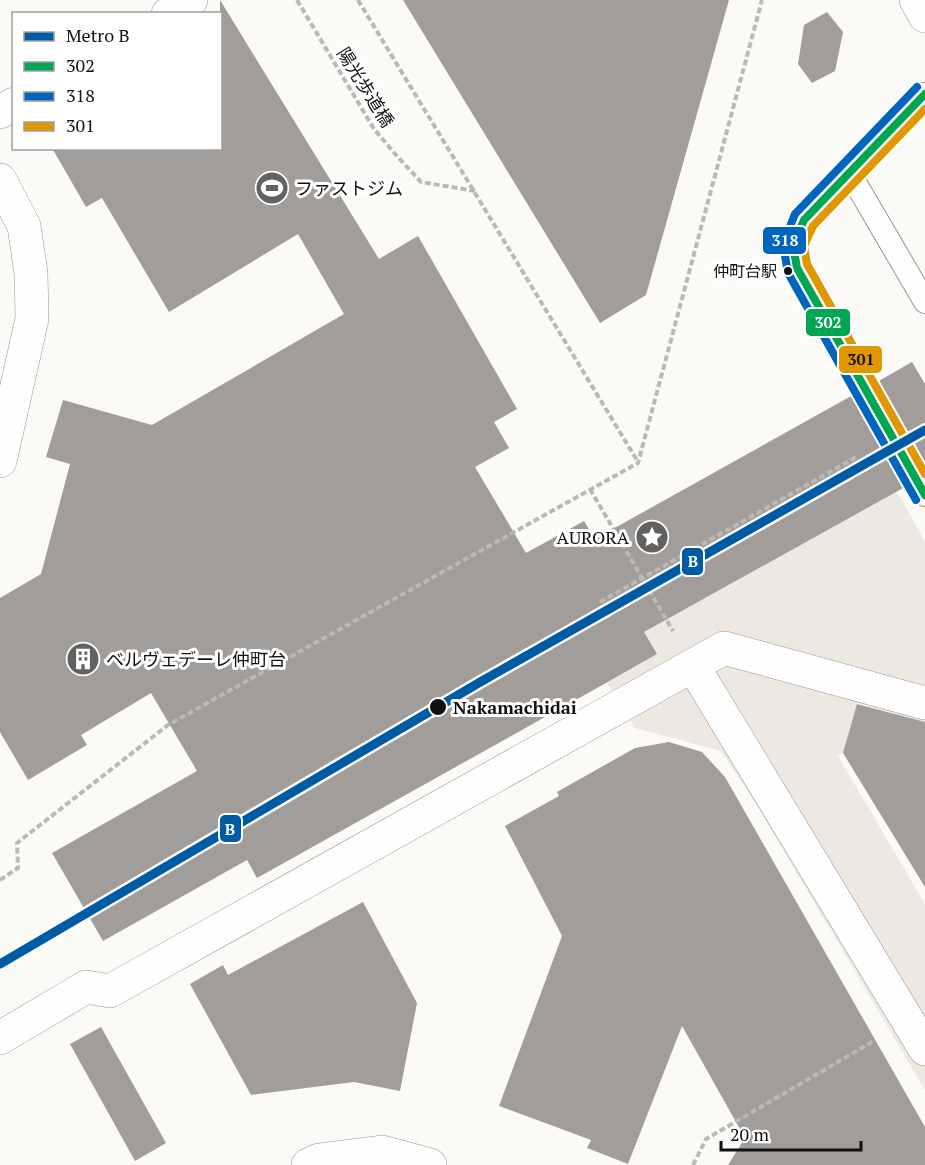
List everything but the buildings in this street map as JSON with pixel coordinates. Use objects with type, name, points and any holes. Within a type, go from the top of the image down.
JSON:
[{"type":"street","points":[[171,12],[191,0]]},
{"type":"street","points":[[916,0],[925,16]]},
{"type":"street","points":[[0,180],[24,226],[31,273],[32,319],[0,460]]},
{"type":"street","points":[[0,1038],[86,987],[110,992],[724,648],[925,704]]},
{"type":"street","points":[[693,666],[925,1049]]},
{"type":"street","points":[[308,1165],[319,1160],[382,1152],[430,1165]]},
{"type":"lane","points":[[925,94],[804,220],[794,245],[797,268],[925,495]]},
{"type":"lane","points":[[849,172],[925,302]]},
{"type":"path","name":"陽光歩道橋","points":[[297,0],[374,129],[421,182],[476,191]]},
{"type":"path","points":[[358,0],[476,191],[638,462]]},
{"type":"path","points":[[0,880],[18,868],[16,843],[168,725],[638,462],[762,0]]},
{"type":"path","points":[[600,602],[858,456]]},
{"type":"path","points":[[590,489],[693,666]]},
{"type":"path","points":[[693,1165],[706,1139],[880,1037]]},
{"type":"shaded area","points":[[897,491],[925,542],[925,722],[858,703],[843,753],[838,756],[925,904],[925,1090],[756,804],[721,751],[635,728],[607,683],[657,654],[644,632]]},
{"type":"metro line","name":"B","points":[[0,964],[482,681],[925,430]]},
{"type":"transit line","name":"318","points":[[916,500],[788,273],[783,244],[795,214],[917,87]]},
{"type":"transit line","name":"302","points":[[925,94],[804,220],[793,245],[797,268],[925,495]]},
{"type":"transit line","name":"301","points":[[925,109],[813,226],[804,246],[807,264],[925,474]]},
{"type":"place","name":"ファストジム","points":[[272,188]]},
{"type":"place","name":"仲町台駅","points":[[788,271]]},
{"type":"place","name":"AURORA","points":[[652,537]]},
{"type":"place","name":"ベルヴェデーレ仲町台","points":[[83,659]]},
{"type":"place","name":"Nakamachidai","points":[[438,707]]}]
